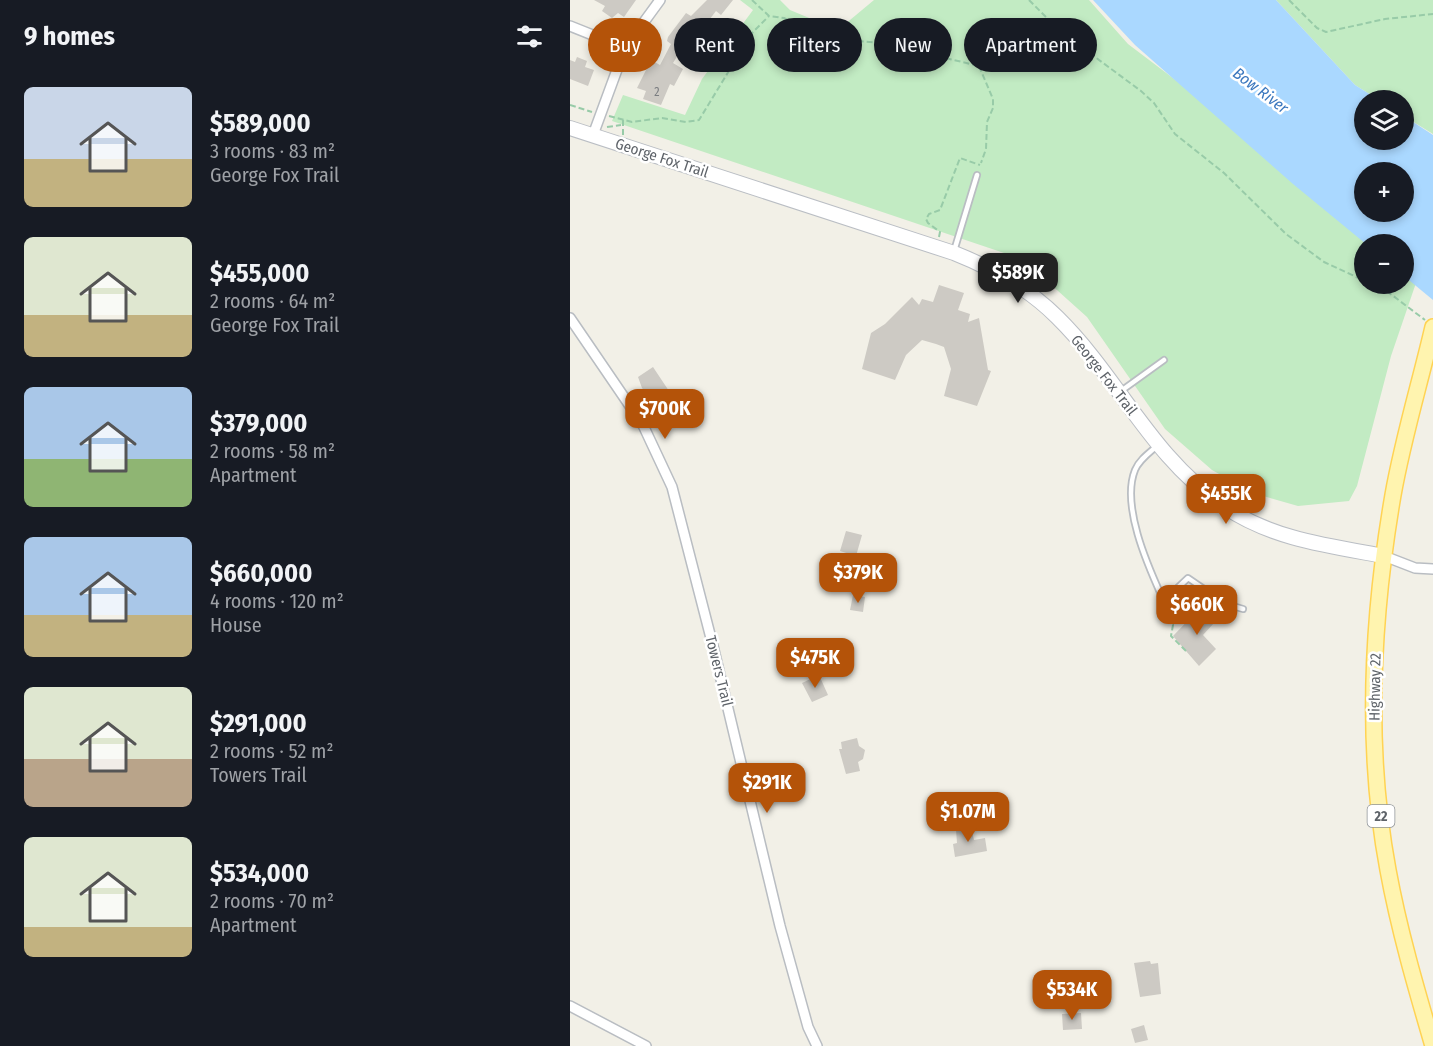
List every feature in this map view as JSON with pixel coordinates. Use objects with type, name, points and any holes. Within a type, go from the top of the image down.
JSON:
[{"type":"main road","name":"Highway 22","points":[[1430,327],[1394,493],[1384,556],[1376,634],[1374,719],[1381,819],[1397,911],[1432,1046]]},
{"type":"street","points":[[647,18],[660,0]]},
{"type":"street","points":[[570,26],[588,33]]},
{"type":"street","points":[[593,135],[616,72]]},
{"type":"street","name":"George Fox Trail","points":[[570,128],[954,253],[997,272],[1030,293],[1057,317],[1119,392],[1157,446],[1194,484],[1227,508],[1260,526],[1295,539],[1384,556]]},
{"type":"street","name":"Towers Trail","points":[[570,318],[643,425],[672,487],[713,646],[780,926],[808,1027],[817,1046]]},
{"type":"street","points":[[1384,556],[1415,568],[1433,569]]},
{"type":"street","points":[[570,1006],[646,1046]]},
{"type":"lane","points":[[954,253],[977,175]]},
{"type":"lane","points":[[1119,392],[1164,360]]},
{"type":"lane","points":[[1157,446],[1136,467],[1132,498],[1135,525],[1162,597],[1166,597],[1188,578],[1226,604],[1243,609]]},
{"type":"path","points":[[752,0],[769,16],[784,18],[824,38],[882,43],[964,62]]},
{"type":"path","points":[[1029,0],[1047,18]]},
{"type":"path","points":[[1288,0],[1317,28],[1326,32],[1385,19],[1433,14]]},
{"type":"path","points":[[610,116],[637,122],[662,118],[686,122],[699,120],[752,33],[769,16]]},
{"type":"path","points":[[1097,58],[1142,91],[1154,103],[1175,134],[1224,173],[1286,234],[1324,262],[1354,276]]},
{"type":"path","points":[[977,175],[986,149],[987,122],[993,108],[993,99],[982,72]]},
{"type":"path","points":[[570,105],[590,112]]},
{"type":"path","points":[[621,125],[623,120]]},
{"type":"path","points":[[936,248],[940,232],[928,223],[929,214],[940,210],[960,158],[980,165]]},
{"type":"path","points":[[1387,294],[1412,309],[1430,327]]},
{"type":"path","points":[[1186,651],[1171,636],[1173,625],[1167,619],[1188,598],[1207,595]]},
{"type":"path","points":[[1166,597],[1163,607],[1174,619]]},
{"type":"path","points":[[1211,612],[1216,603],[1213,599]]},
{"type":"green space","points":[[740,0],[780,0],[790,10],[809,18],[767,18],[767,72],[862,72],[862,18],[852,18],[874,0],[1089,0],[1128,44],[1260,144],[1361,234],[1354,234],[1354,294],[1412,294],[1391,356],[1357,486],[1349,501],[1298,506],[1253,493],[1212,470],[1165,429],[1087,317],[1038,273],[1007,254],[612,121],[623,95],[685,115],[707,72],[755,72],[755,18],[747,18],[753,10]]},
{"type":"green space","points":[[1276,0],[1433,0],[1433,134],[1414,122],[1414,90],[1363,90],[1355,85]]},
{"type":"water","name":"Bow River","points":[[1093,0],[1276,0],[1355,85],[1363,90],[1354,90],[1354,150],[1414,150],[1414,123],[1433,135],[1433,300],[1414,284],[1414,234],[1354,234],[1293,184],[1135,45]]},
{"type":"building","points":[[594,0],[636,0],[624,17],[618,13],[612,18],[602,11],[605,6]]},
{"type":"building","points":[[707,0],[733,0],[721,15],[716,11],[711,18],[682,18],[686,13],[691,16]]},
{"type":"building","points":[[674,29],[674,72],[681,72],[674,86],[670,84],[661,105],[643,99],[646,91],[637,88],[645,72],[662,72],[662,61],[671,44],[667,41]]},
{"type":"building","points":[[577,57],[587,61],[585,67],[588,68],[588,72],[593,72],[588,86],[570,79],[570,60],[575,62]]},
{"type":"building","points":[[939,285],[964,293],[958,310],[970,314],[968,322],[979,318],[988,370],[991,371],[977,406],[944,396],[951,369],[944,347],[936,344],[922,340],[906,355],[895,380],[862,369],[871,333],[885,324],[912,297],[919,305],[922,299],[933,302]]},
{"type":"building","points":[[653,367],[673,397],[667,401],[669,404],[660,410],[642,388],[638,377]]},
{"type":"building","points":[[846,531],[862,535],[856,556],[840,551]]},
{"type":"building","points":[[853,595],[865,597],[863,612],[850,610]]},
{"type":"building","points":[[1207,607],[1215,616],[1214,623],[1203,635],[1216,649],[1199,666],[1173,636],[1199,609]]},
{"type":"building","points":[[819,675],[828,695],[812,702],[802,683]]},
{"type":"building","points":[[857,738],[859,746],[865,750],[863,759],[858,762],[860,771],[846,774],[839,749],[842,749],[841,742]]},
{"type":"building","points":[[971,827],[974,840],[985,838],[987,851],[955,857],[953,844],[957,843],[956,830]]},
{"type":"building","points":[[1150,961],[1151,964],[1158,963],[1161,994],[1140,997],[1134,963]]},
{"type":"building","points":[[1081,1013],[1082,1029],[1063,1030],[1062,1014]]},
{"type":"building","points":[[1144,1025],[1148,1040],[1135,1043],[1131,1029]]}]
